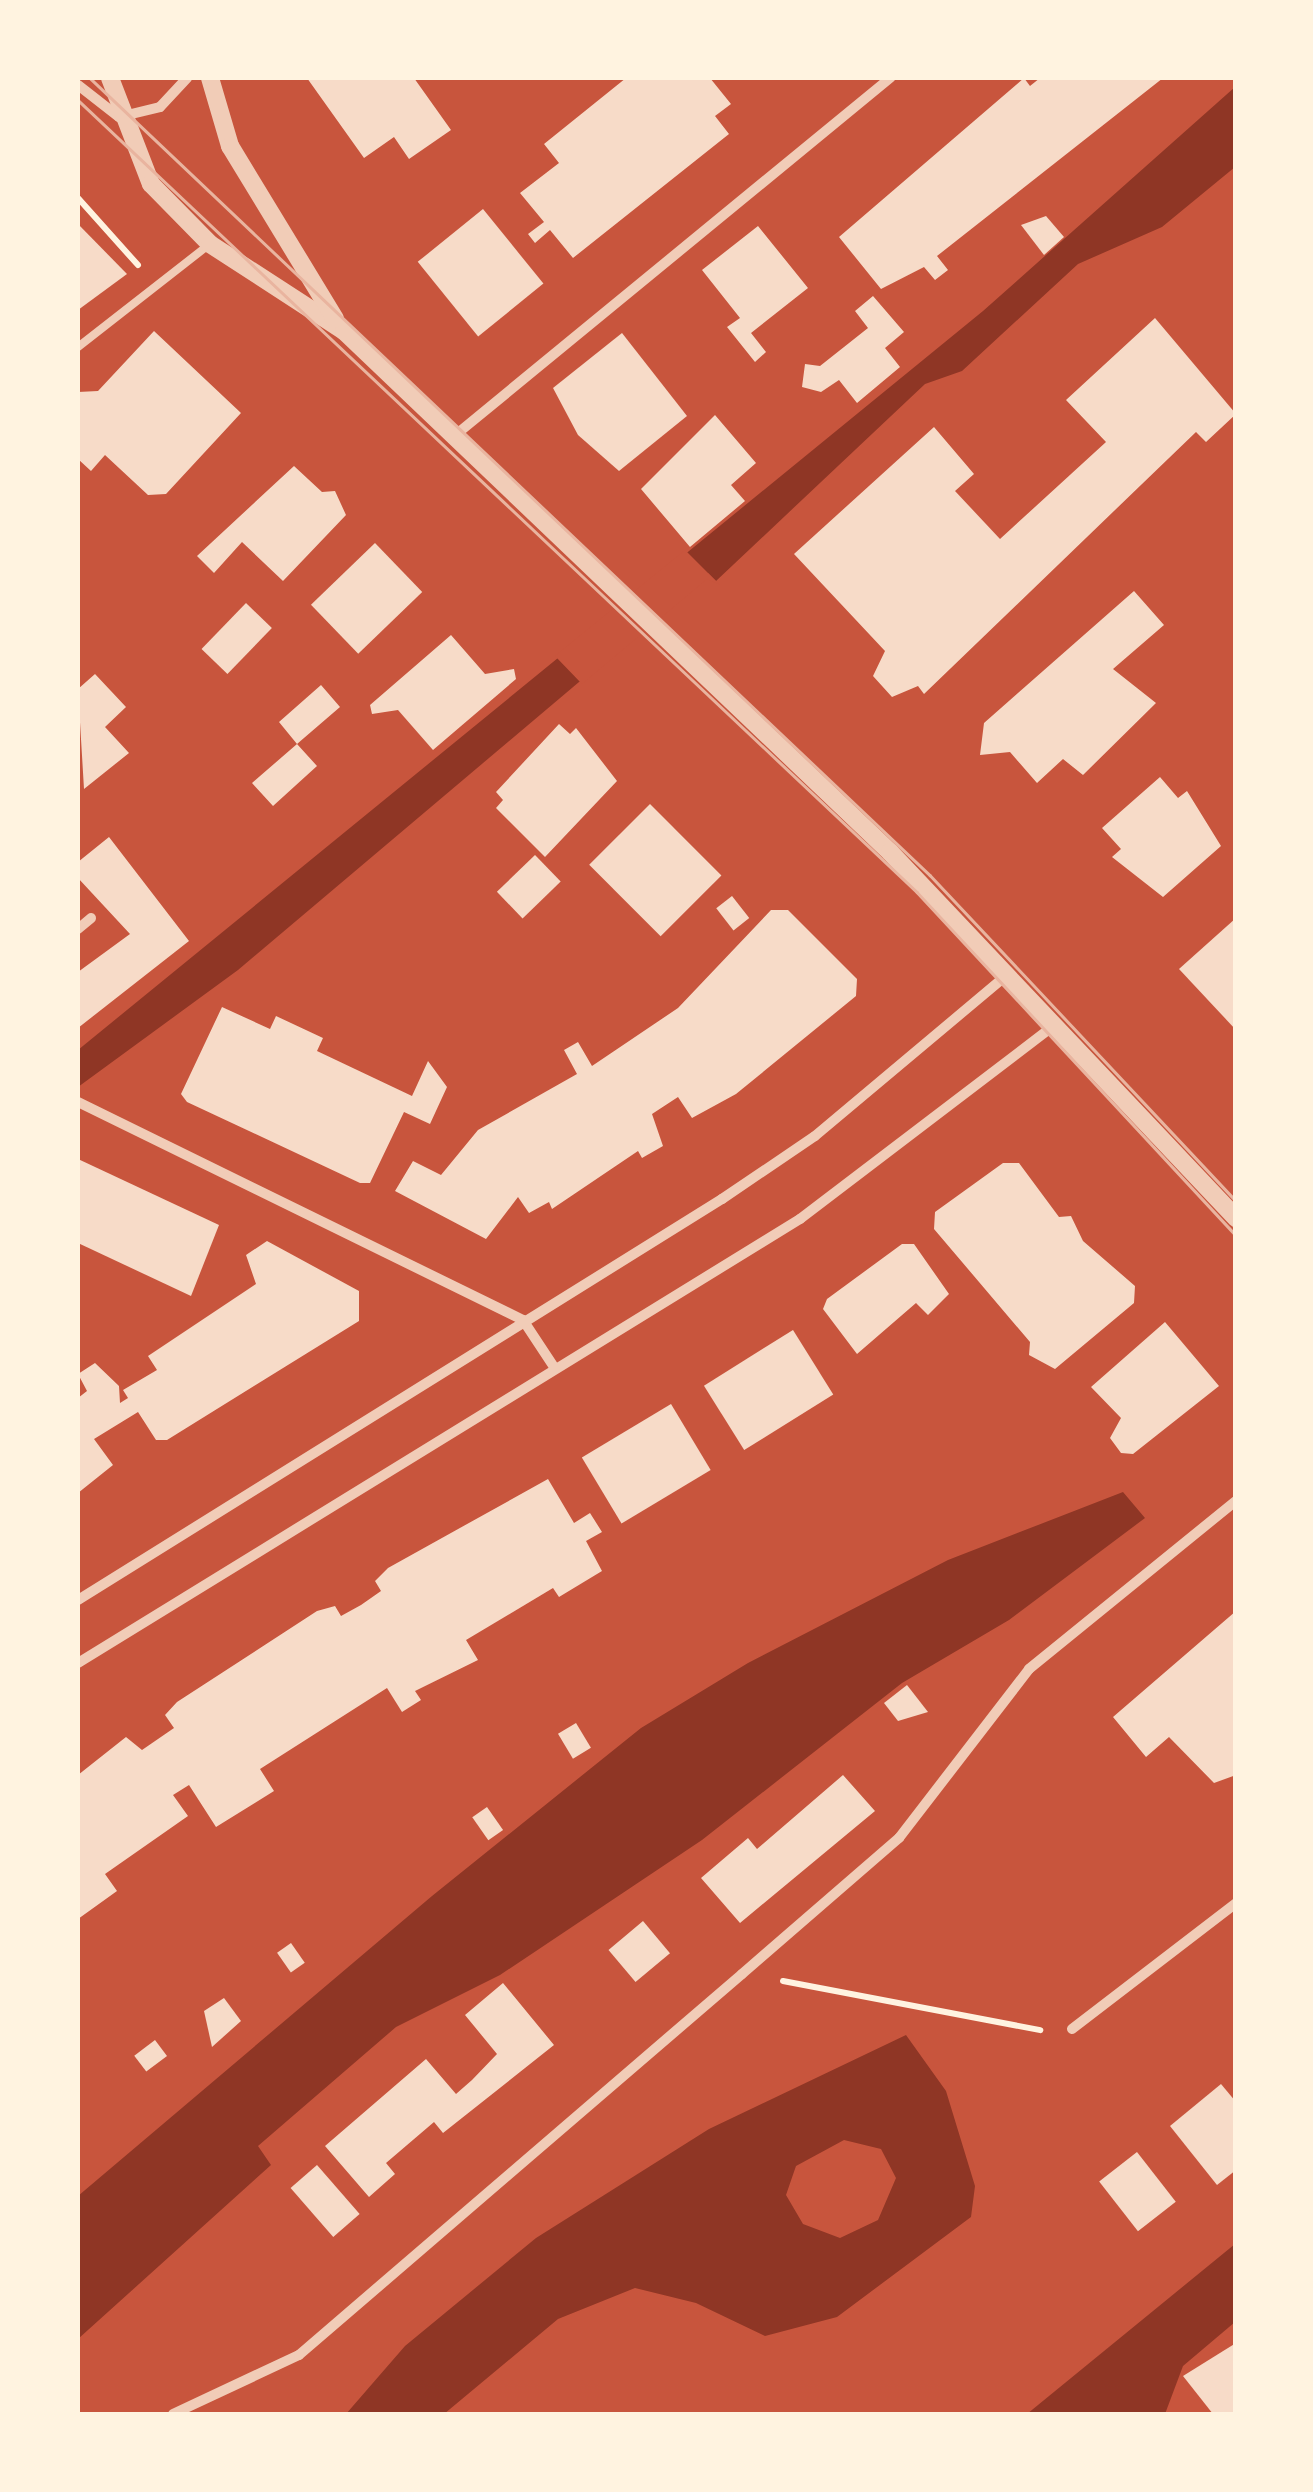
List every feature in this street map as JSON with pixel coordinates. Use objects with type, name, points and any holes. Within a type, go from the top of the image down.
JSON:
[{"type":"street","points":[[110,78],[119,117],[151,184],[210,244],[344,331],[577,560],[1009,970],[1236,1218]]},
{"type":"street","points":[[119,117],[160,107],[187,78]]},
{"type":"street","points":[[210,78],[230,146],[344,331]]},
{"type":"street","points":[[453,438],[890,78]]},
{"type":"street","points":[[78,85],[119,117]]},
{"type":"street","points":[[78,929],[91,918]]},
{"type":"street","points":[[78,1600],[815,1136],[1005,982],[1009,970]]},
{"type":"street","points":[[79,1658],[800,1219],[1048,1026],[1062,1025]]},
{"type":"street","points":[[78,1102],[523,1320],[554,1367]]},
{"type":"street","points":[[173,2414],[299,2354],[742,1974],[900,1838],[1029,1669],[1236,1501]]},
{"type":"street","points":[[1072,2028],[1236,1903]]},
{"type":"lane","points":[[78,346],[160,288],[210,244]]},
{"type":"path","points":[[78,198],[160,288]]},
{"type":"path","points":[[742,1974],[1029,2031],[1072,2028]]},
{"type":"shaded area","points":[[1235,87],[1235,167],[1162,227],[1078,264],[962,371],[925,384],[716,581],[708,573],[238,970],[78,1087],[78,1050],[983,311]]},
{"type":"shaded area","points":[[1123,1492],[1145,1518],[1009,1620],[902,1683],[702,1840],[500,1975],[396,2027],[258,2146],[271,2165],[78,2339],[78,2196],[432,1896],[641,1728],[748,1663],[948,1560]]},
{"type":"shaded area","points":[[906,2035],[946,2091],[975,2186],[971,2217],[837,2317],[765,2336],[696,2303],[635,2288],[558,2319],[444,2414],[346,2414],[405,2346],[536,2238],[709,2129]],"holes":[[[844,2140],[881,2149],[896,2178],[878,2220],[840,2238],[803,2224],[786,2195],[796,2166]]]},
{"type":"shaded area","points":[[1235,2244],[1235,2322],[1183,2366],[1165,2414],[1027,2414]]},
{"type":"pier","points":[[685,550],[720,585],[707,579],[582,684],[555,656]]},
{"type":"building","points":[[307,78],[414,78],[451,130],[409,159],[394,137],[364,158]]},
{"type":"building","points":[[626,78],[710,78],[731,104],[715,116],[729,134],[573,258],[550,230],[535,243],[528,234],[544,222],[520,193],[559,163],[544,144]]},
{"type":"building","points":[[1024,78],[1030,86],[1040,78],[1163,78],[937,256],[948,270],[935,280],[924,267],[881,289],[839,237]]},
{"type":"building","points":[[483,209],[543,284],[478,336],[418,262]]},
{"type":"building","points":[[1046,216],[1064,237],[1044,255],[1021,225]]},
{"type":"building","points":[[78,224],[127,274],[78,310]]},
{"type":"building","points":[[758,226],[808,288],[751,333],[766,352],[755,362],[727,327],[740,318],[702,270]]},
{"type":"building","points":[[873,296],[904,332],[885,348],[900,367],[857,403],[839,380],[821,392],[802,387],[805,364],[820,366],[868,328],[855,311]]},
{"type":"building","points":[[1155,318],[1236,414],[1206,442],[1196,432],[924,694],[918,686],[892,697],[873,676],[885,651],[794,554],[934,427],[974,474],[955,491],[1000,539],[1106,442],[1066,400]]},
{"type":"building","points":[[154,331],[241,413],[166,494],[148,495],[105,455],[91,471],[78,459],[78,392],[98,391]]},
{"type":"building","points":[[622,333],[687,416],[619,471],[578,435],[553,388]]},
{"type":"building","points":[[715,415],[756,463],[731,485],[745,501],[690,547],[641,489]]},
{"type":"building","points":[[294,466],[322,492],[335,491],[346,515],[283,581],[242,542],[214,573],[197,556]]},
{"type":"building","points":[[375,543],[422,592],[358,654],[311,605]]},
{"type":"building","points":[[1134,591],[1164,625],[1113,669],[1156,703],[1083,775],[1063,759],[1037,783],[1010,752],[980,755],[984,723]]},
{"type":"building","points":[[246,603],[272,628],[227,674],[202,649]]},
{"type":"building","points":[[451,635],[485,674],[514,669],[516,679],[433,750],[398,710],[372,714],[370,705]]},
{"type":"building","points":[[95,674],[126,707],[105,727],[129,753],[84,789],[78,689]]},
{"type":"building","points":[[321,685],[340,707],[297,744],[279,722]]},
{"type":"building","points":[[559,724],[570,734],[576,728],[617,781],[545,857],[496,808],[503,800],[496,792]]},
{"type":"building","points":[[297,744],[317,766],[273,806],[252,783]]},
{"type":"building","points":[[1160,777],[1178,798],[1187,791],[1221,846],[1163,897],[1112,857],[1121,849],[1102,828]]},
{"type":"building","points":[[650,804],[721,875],[661,936],[589,865]]},
{"type":"building","points":[[109,837],[189,941],[78,1028],[78,972],[130,934],[78,878],[78,862]]},
{"type":"building","points":[[535,855],[561,882],[523,918],[497,892]]},
{"type":"building","points":[[732,896],[749,918],[733,930],[716,908]]},
{"type":"building","points":[[771,910],[788,910],[857,979],[856,996],[736,1094],[692,1118],[678,1097],[652,1114],[663,1146],[642,1158],[638,1151],[552,1209],[549,1202],[529,1213],[518,1197],[486,1239],[395,1191],[413,1161],[441,1175],[478,1130],[577,1074],[564,1050],[578,1042],[592,1066],[678,1008]]},
{"type":"building","points":[[1236,918],[1236,1030],[1179,969]]},
{"type":"building","points":[[222,1007],[270,1029],[276,1016],[323,1038],[317,1051],[412,1096],[428,1061],[447,1087],[430,1124],[404,1112],[370,1183],[360,1183],[187,1102],[181,1094]]},
{"type":"building","points":[[78,1159],[219,1225],[191,1296],[78,1243]]},
{"type":"building","points":[[1003,1163],[1019,1163],[1059,1217],[1071,1216],[1083,1241],[1135,1286],[1134,1303],[1055,1369],[1029,1355],[1030,1342],[934,1229],[935,1212]]},
{"type":"building","points":[[267,1241],[359,1291],[359,1321],[167,1440],[156,1440],[138,1412],[94,1439],[113,1465],[78,1493],[78,1398],[87,1391],[78,1374],[95,1363],[119,1386],[120,1403],[128,1398],[123,1390],[157,1370],[148,1356],[256,1284],[246,1255]]},
{"type":"building","points":[[902,1244],[914,1244],[949,1294],[928,1315],[916,1303],[857,1354],[823,1309],[827,1299]]},
{"type":"building","points":[[1165,1322],[1219,1386],[1133,1454],[1121,1453],[1110,1438],[1121,1418],[1091,1387]]},
{"type":"building","points":[[793,1330],[833,1394],[744,1450],[704,1386]]},
{"type":"building","points":[[671,1404],[711,1470],[622,1524],[582,1458]]},
{"type":"building","points":[[548,1479],[574,1523],[590,1513],[602,1532],[586,1541],[602,1571],[559,1597],[553,1588],[466,1640],[478,1660],[415,1691],[421,1700],[402,1712],[387,1688],[260,1769],[274,1791],[216,1827],[189,1785],[173,1795],[188,1816],[105,1874],[117,1891],[78,1919],[78,1775],[126,1737],[142,1750],[174,1728],[165,1715],[177,1702],[317,1611],[335,1606],[341,1616],[361,1605],[381,1591],[375,1581],[388,1568]]},
{"type":"building","points":[[1236,1611],[1236,1775],[1214,1783],[1169,1737],[1146,1757],[1113,1717]]},
{"type":"building","points":[[907,1685],[928,1712],[898,1721],[884,1703]]},
{"type":"building","points":[[576,1723],[591,1748],[573,1759],[558,1734]]},
{"type":"building","points":[[843,1775],[875,1811],[740,1923],[701,1878],[748,1838],[757,1849]]},
{"type":"building","points":[[487,1807],[503,1830],[488,1840],[472,1817]]},
{"type":"building","points":[[643,1921],[670,1953],[636,1982],[609,1950]]},
{"type":"building","points":[[291,1943],[305,1963],[291,1972],[277,1953]]},
{"type":"building","points":[[503,1983],[554,2045],[443,2133],[434,2122],[386,2163],[395,2174],[369,2197],[325,2146],[426,2059],[456,2094],[472,2080],[497,2054],[465,2015]]},
{"type":"building","points":[[224,1998],[241,2021],[212,2047],[204,2011]]},
{"type":"building","points":[[155,2040],[167,2056],[146,2072],[134,2056]]},
{"type":"building","points":[[1221,2084],[1236,2102],[1236,2170],[1217,2185],[1170,2126]]},
{"type":"building","points":[[1137,2152],[1176,2202],[1138,2231],[1099,2182]]},
{"type":"building","points":[[317,2165],[360,2214],[333,2237],[291,2188]]},
{"type":"building","points":[[1236,2343],[1236,2414],[1213,2414],[1183,2376]]},
{"type":"tram line","points":[[90,78],[930,875],[1236,1201]]},
{"type":"tram line","points":[[78,100],[917,892],[1236,1235]]}]
